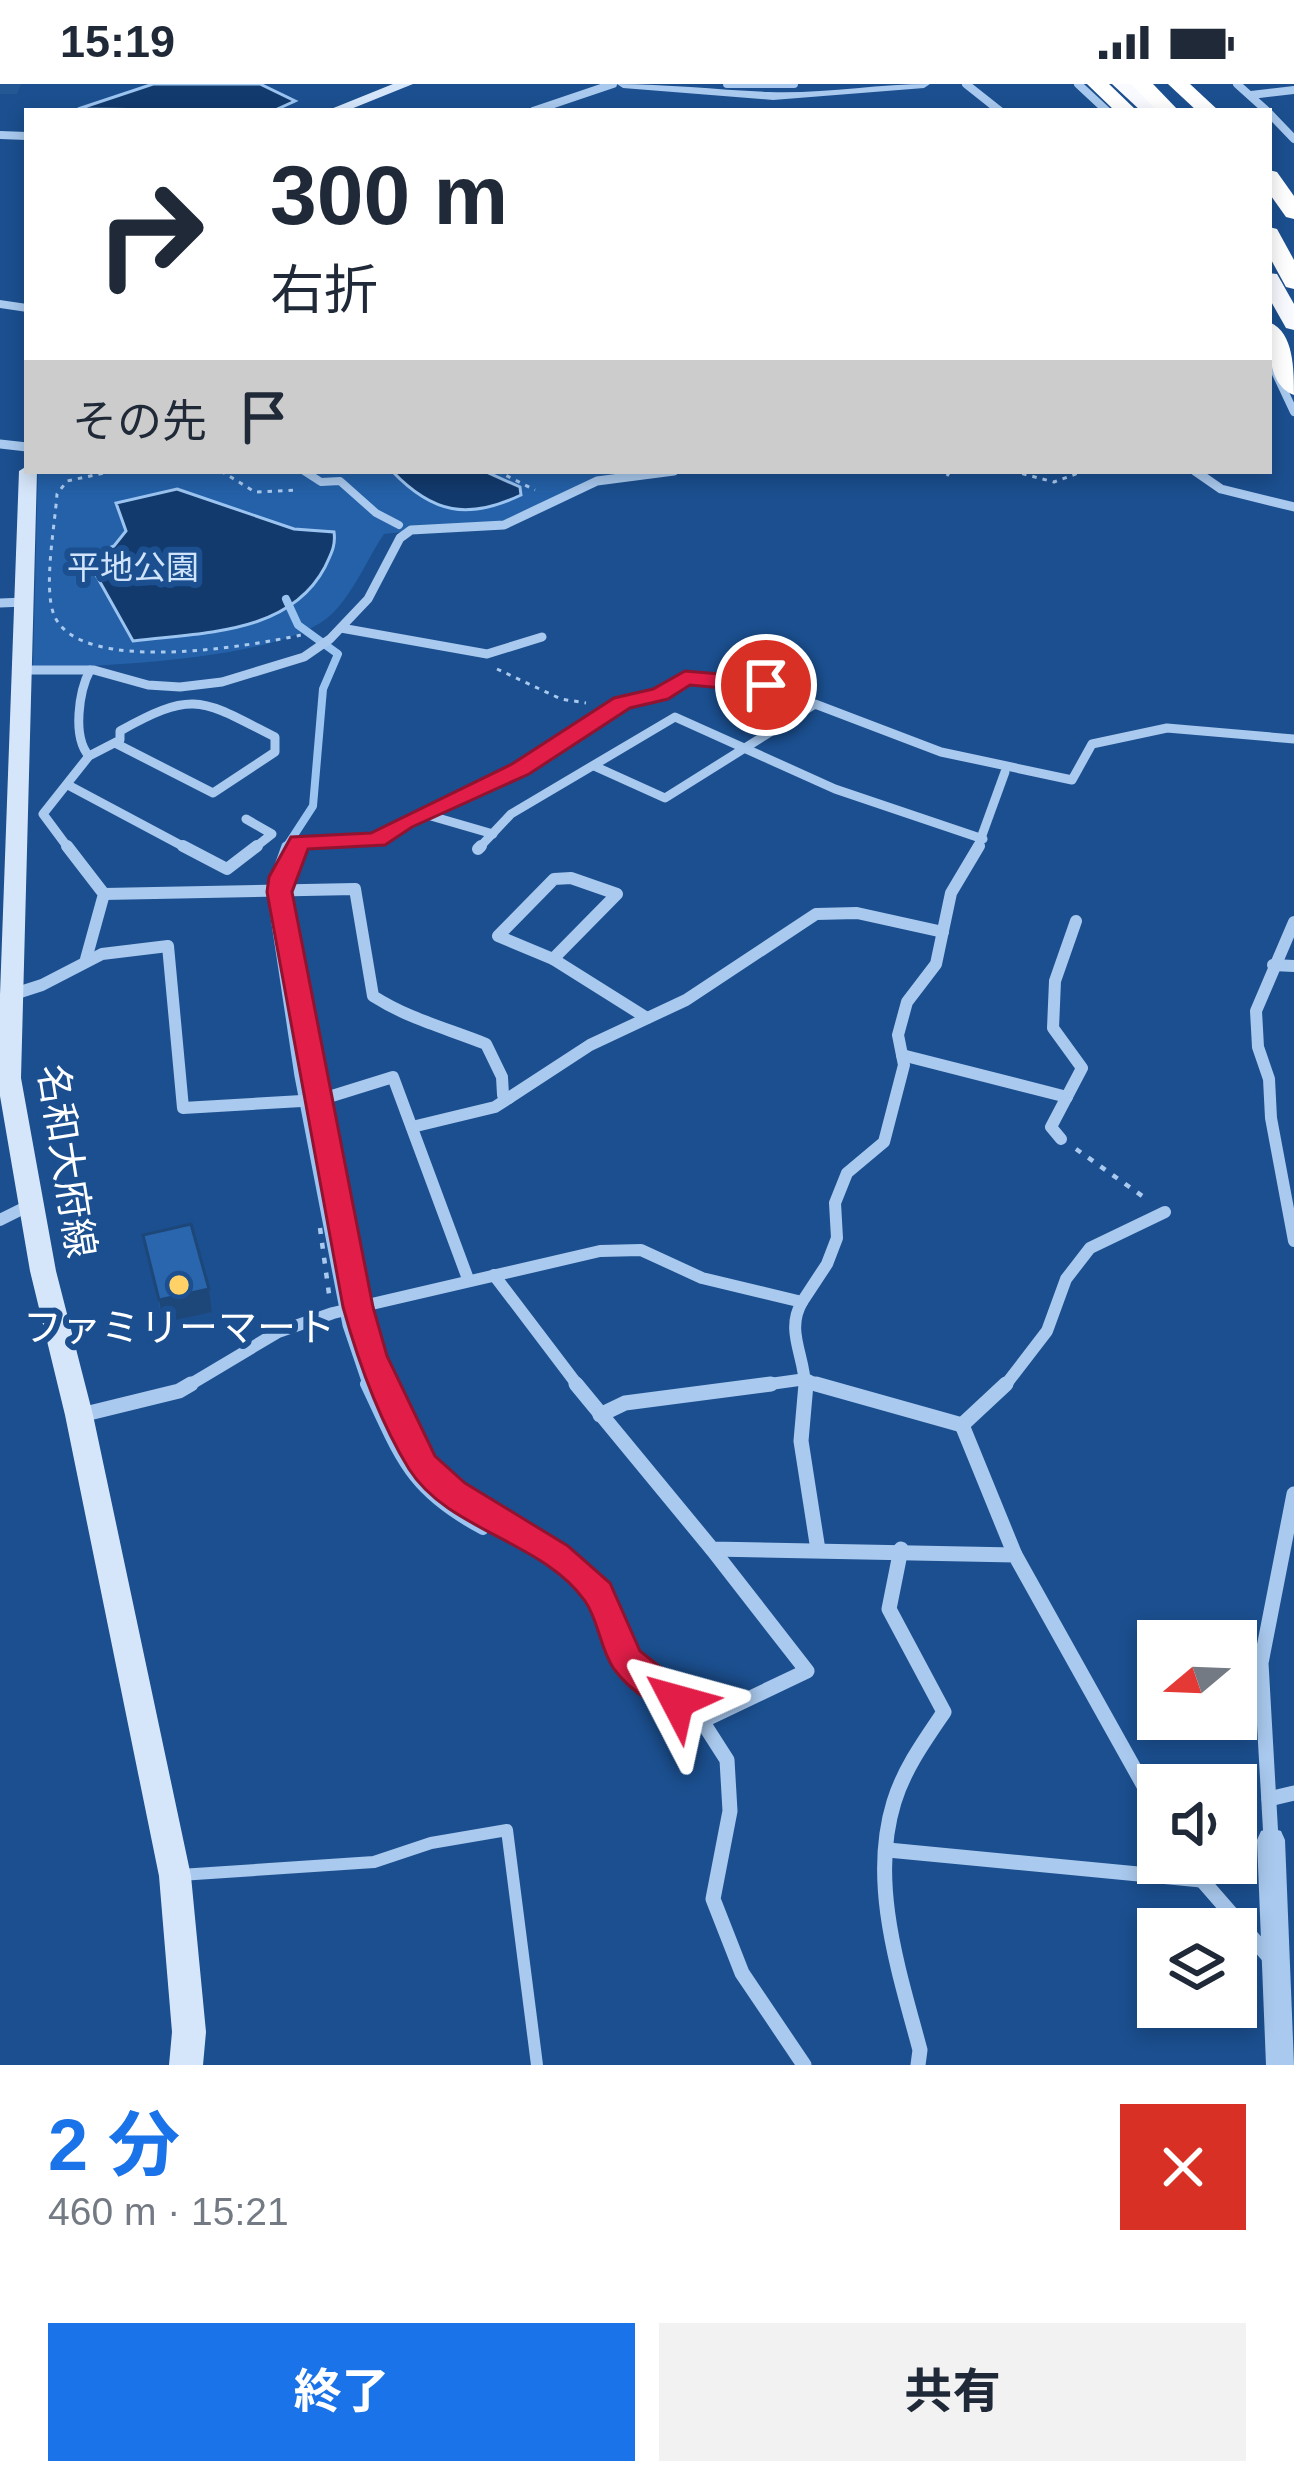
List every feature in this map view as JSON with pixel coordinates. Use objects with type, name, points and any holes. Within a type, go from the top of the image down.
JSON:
[{"type":"highway","points":[[1141,84],[1166,108]]},
{"type":"highway","points":[[1179,84],[1207,108]]},
{"type":"highway","points":[[1209,84],[1245,103]]},
{"type":"highway","points":[[1108,93],[1145,108]]},
{"type":"highway","points":[[1272,148],[1294,172]]},
{"type":"highway","points":[[1272,178],[1294,209]]},
{"type":"highway","points":[[1272,241],[1294,282]]},
{"type":"highway","points":[[1272,284],[1294,323]]},
{"type":"highway","points":[[1272,336],[1294,387]]},
{"type":"main road","points":[[341,108],[406,84]]},
{"type":"main road","name":"名和大府線","points":[[28,474],[12,602],[24,670],[8,868],[14,994],[9,1078],[30,1204],[175,1876],[189,2032],[186,2065]]},
{"type":"street","points":[[541,108],[614,84]]},
{"type":"street","points":[[623,84],[773,96],[924,84]]},
{"type":"street","points":[[727,84],[794,84]]},
{"type":"street","points":[[1078,84],[1108,93]]},
{"type":"street","points":[[1237,84],[1245,103],[1294,89]]},
{"type":"street","points":[[968,85],[996,108]]},
{"type":"street","points":[[1272,116],[1294,139]]},
{"type":"street","points":[[1272,365],[1294,412]]},
{"type":"street","points":[[24,670],[90,670],[148,685],[192,687],[284,664],[318,648],[341,628],[368,599],[400,538],[411,530],[504,525],[597,481],[651,474]]},
{"type":"street","points":[[1200,474],[1222,489],[1294,507]]},
{"type":"street","points":[[341,628],[487,653],[542,637]]},
{"type":"street","points":[[89,756],[82,748],[84,729],[76,697],[90,670]]},
{"type":"street","points":[[792,680],[747,685],[685,678],[660,694],[622,703],[520,769],[376,840],[299,842],[281,877],[280,892],[355,1308],[372,1356],[423,1464],[454,1492],[556,1556],[598,1592],[627,1660],[702,1721],[727,1760],[730,1811],[713,1899],[742,1972],[804,2065]]},
{"type":"street","points":[[104,894],[43,814],[80,777],[89,756],[170,702],[196,698],[275,737],[275,752],[213,793],[115,742]]},
{"type":"street","points":[[594,766],[665,798],[814,704],[921,750],[1005,772],[1072,780],[1092,744],[1167,728],[1294,739]]},
{"type":"street","points":[[478,849],[511,814],[675,717],[835,789],[983,839]]},
{"type":"street","points":[[818,1550],[801,1442],[806,1379],[793,1317],[827,1264],[837,1238],[835,1203],[847,1173],[884,1142],[904,1065],[898,1035],[907,1002],[936,964],[951,893],[983,839],[1005,772]]},
{"type":"street","points":[[68,785],[227,868],[272,834],[246,819]]},
{"type":"street","points":[[423,813],[493,834]]},
{"type":"street","points":[[553,959],[617,894],[571,878],[554,879],[498,936],[553,959],[647,1018]]},
{"type":"street","points":[[104,894],[170,886],[280,892],[355,889],[374,995],[409,1019],[487,1044],[502,1077],[503,1095],[509,1098]]},
{"type":"street","points":[[86,959],[104,894]]},
{"type":"street","points":[[412,1126],[495,1107],[590,1045],[686,1000],[816,914],[857,913],[943,932]]},
{"type":"street","points":[[1061,1138],[1051,1127],[1082,1068],[1054,1028],[1055,981],[1076,921]]},
{"type":"street","points":[[1294,922],[1256,1010],[1258,1047],[1269,1079],[1270,1118],[1294,1241]]},
{"type":"street","points":[[14,994],[58,980],[86,959],[168,946],[183,1108],[319,1100],[393,1077],[468,1279]]},
{"type":"street","points":[[1273,965],[1294,966]]},
{"type":"street","points":[[902,1055],[1066,1096]]},
{"type":"street","points":[[0,1220],[30,1204]]},
{"type":"street","points":[[962,1425],[1000,1392],[1047,1331],[1066,1280],[1090,1248],[1165,1212]]},
{"type":"street","points":[[79,1415],[179,1391],[278,1332],[333,1313],[600,1251],[641,1250],[702,1278],[802,1303]]},
{"type":"street","points":[[494,1275],[600,1415],[807,1671],[702,1721]]},
{"type":"street","points":[[600,1415],[625,1403],[806,1379],[834,1392],[962,1425]]},
{"type":"street","points":[[962,1425],[1016,1555],[1137,1773]]},
{"type":"street","points":[[1281,2065],[1286,2022],[1275,1963],[1262,1664],[1294,1494]]},
{"type":"street","points":[[712,1549],[1016,1555]]},
{"type":"street","points":[[901,1550],[890,1609],[944,1712],[908,1768],[892,1806],[888,1850],[889,1910],[920,2050],[918,2065]]},
{"type":"street","points":[[1269,1799],[1294,1793]]},
{"type":"street","points":[[888,1850],[1137,1874]]},
{"type":"street","points":[[1206,1884],[1275,1963]]},
{"type":"lane","points":[[309,474],[321,482],[344,478],[376,513],[399,525]]},
{"type":"lane","points":[[175,1876],[374,1862],[431,1843],[507,1830],[537,2065]]},
{"type":"path","points":[[98,474],[67,481],[57,494],[53,616],[69,639],[101,650],[131,652],[312,632]]},
{"type":"path","points":[[227,474],[264,494],[321,482]]},
{"type":"path","points":[[503,474],[542,494],[524,504]]},
{"type":"path","points":[[1023,474],[1054,482],[1076,474]]},
{"type":"path","points":[[487,653],[488,662],[510,679],[561,699],[622,703]]},
{"type":"path","points":[[1061,1138],[1165,1212]]},
{"type":"green space","name":"平地公園","points":[[38,474],[644,474],[599,484],[513,520],[384,534],[335,611],[300,633],[267,644],[186,658],[33,669]]},
{"type":"shaded area","points":[[153,84],[260,84],[295,101],[280,108],[81,108]]},
{"type":"shaded area","points":[[395,474],[491,474],[520,487],[521,495],[468,510],[437,504]]},
{"type":"shaded area","points":[[177,489],[294,529],[334,532],[325,567],[290,606],[267,618],[215,632],[133,641],[86,557],[114,546],[126,531],[116,503]]},
{"type":"building","name":"ファミリーマート","points":[[191,1224],[209,1289],[159,1300],[143,1235]]},
{"type":"waterway","points":[[285,849],[313,806],[323,689],[338,654],[298,625],[286,599]]},
{"type":"waterway","points":[[286,846],[274,880],[274,910],[299,1076],[347,1325],[368,1387]]},
{"type":"waterway","points":[[366,1384],[399,1451],[422,1485],[483,1529]]},
{"type":"place","name":"ファミリーマート","points":[[179,1285]]},
{"type":"route","points":[[677,1701],[627,1660],[598,1592],[556,1556],[435,1479],[423,1464],[372,1356],[358,1307],[279,901],[281,877],[299,842],[376,840],[403,822],[520,769],[622,703],[660,694],[672,682],[700,677],[766,685]]}]
